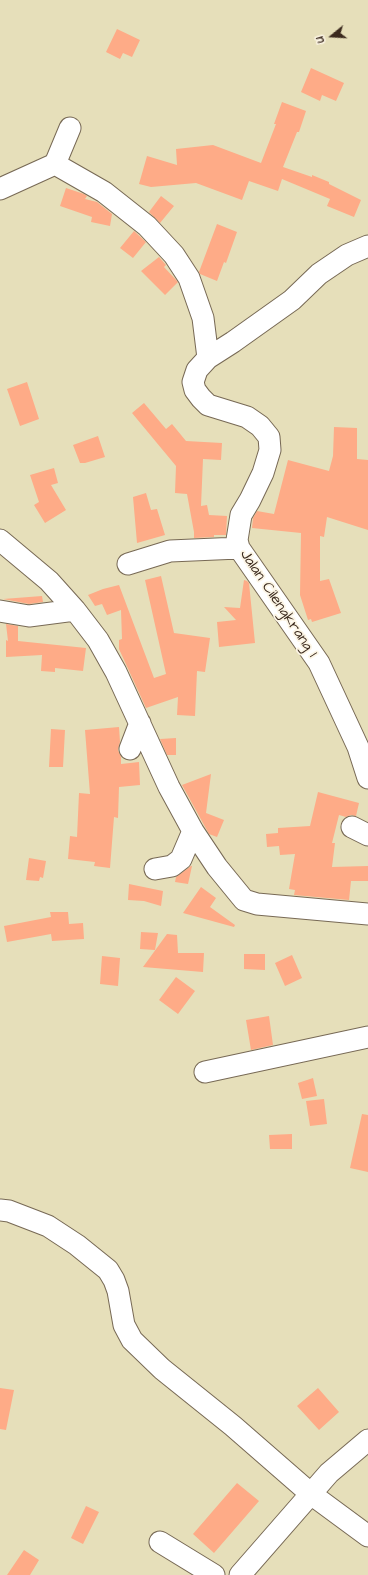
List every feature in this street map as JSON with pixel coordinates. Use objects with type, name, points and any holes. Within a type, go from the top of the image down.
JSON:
[{"type":"street","points":[[0,189],[55,164],[70,128]]},
{"type":"street","points":[[55,164],[104,192],[147,226],[174,255],[189,278],[203,318],[208,358]]},
{"type":"street","name":"Jalan Cilengkrang 1","points":[[368,246],[347,255],[319,274],[292,300],[208,358],[197,370],[194,382],[195,390],[208,405],[247,416],[260,426],[269,437],[270,450],[263,473],[241,515],[237,540],[239,548],[319,663],[358,747],[368,778]]},
{"type":"street","points":[[0,540],[49,581],[75,610],[98,640],[116,672],[168,787],[217,867],[244,900],[257,904],[368,914]]},
{"type":"street","points":[[128,564],[170,551],[239,548]]},
{"type":"street","points":[[0,611],[29,616],[75,610]]},
{"type":"street","points":[[130,749],[140,723]]},
{"type":"street","points":[[155,869],[172,866],[181,859],[194,831]]},
{"type":"street","points":[[205,1072],[368,1037]]},
{"type":"street","points":[[0,1210],[9,1211],[48,1226],[77,1245],[108,1270],[118,1291],[124,1325],[132,1340],[162,1369],[234,1426],[311,1494],[368,1536]]},
{"type":"street","points":[[160,1542],[224,1572],[311,1494],[329,1473],[368,1440]]},
{"type":"building","points":[[117,29],[140,40],[132,57],[123,53],[120,59],[106,52]]},
{"type":"building","points":[[311,68],[344,83],[336,101],[322,95],[320,101],[301,92]]},
{"type":"building","points":[[282,102],[306,111],[299,132],[297,132],[283,167],[312,177],[312,175],[329,182],[329,184],[361,200],[354,217],[327,206],[330,199],[282,179],[278,191],[249,181],[242,200],[196,183],[151,187],[139,184],[147,156],[177,165],[176,149],[213,145],[261,163],[276,124],[274,124]]},
{"type":"building","points":[[66,188],[84,194],[87,196],[85,199],[97,202],[112,214],[110,226],[91,222],[92,217],[60,206]]},
{"type":"building","points":[[161,196],[174,206],[160,223],[149,212]]},
{"type":"building","points":[[217,224],[237,232],[226,263],[224,262],[217,281],[200,274],[199,272]]},
{"type":"building","points":[[134,231],[146,242],[133,258],[120,248]]},
{"type":"building","points":[[159,257],[166,265],[164,267],[178,282],[165,295],[141,271]]},
{"type":"building","points":[[27,382],[39,419],[20,426],[7,389]]},
{"type":"building","points":[[144,403],[166,429],[172,424],[186,441],[222,443],[221,460],[203,459],[201,506],[207,505],[209,515],[227,516],[226,535],[194,538],[187,494],[175,493],[176,466],[132,413]]},
{"type":"building","points":[[334,427],[357,428],[357,459],[368,460],[368,530],[327,517],[324,537],[320,536],[320,581],[329,579],[341,613],[312,622],[311,619],[308,620],[300,595],[301,533],[252,528],[253,518],[257,511],[274,514],[288,460],[329,471],[333,456]]},
{"type":"building","points":[[98,436],[105,457],[80,463],[73,445]]},
{"type":"building","points":[[54,468],[58,483],[51,485],[66,510],[45,523],[34,505],[39,502],[30,475]]},
{"type":"building","points":[[146,493],[151,510],[157,509],[165,535],[137,543],[133,497]]},
{"type":"building","points":[[161,576],[174,633],[210,638],[205,672],[197,671],[195,716],[177,715],[178,697],[146,708],[119,649],[119,640],[122,639],[121,610],[107,615],[102,604],[95,606],[88,595],[119,585],[154,678],[166,674],[145,580]]},
{"type":"building","points":[[244,580],[249,583],[255,643],[219,647],[217,622],[236,620],[224,607],[240,608]]},
{"type":"building","points":[[42,596],[43,602],[29,604],[3,599]]},
{"type":"building","points":[[6,624],[18,626],[18,641],[86,648],[83,671],[55,668],[55,672],[41,671],[42,655],[6,657],[6,640],[8,641]]},
{"type":"building","points":[[119,727],[120,742],[118,750],[121,757],[121,764],[139,762],[140,785],[119,787],[118,818],[114,817],[110,868],[94,866],[95,862],[68,859],[70,836],[77,837],[79,793],[90,794],[85,730]]},
{"type":"building","points":[[51,729],[65,730],[63,767],[49,767]]},
{"type":"building","points":[[176,738],[176,755],[167,755],[160,739]]},
{"type":"building","points":[[211,774],[206,813],[224,820],[217,837],[209,834],[182,785]]},
{"type":"building","points":[[318,792],[359,803],[356,816],[351,815],[346,817],[339,815],[332,843],[335,843],[332,867],[368,866],[368,881],[351,881],[349,900],[294,895],[295,890],[289,889],[295,854],[280,855],[279,846],[267,847],[266,834],[278,833],[278,828],[310,826]]},
{"type":"building","points":[[29,858],[46,861],[43,878],[40,877],[39,881],[26,880]]},
{"type":"building","points":[[191,866],[188,884],[175,882],[176,877]]},
{"type":"building","points":[[129,884],[163,891],[161,906],[144,901],[128,900]]},
{"type":"building","points":[[201,887],[216,898],[210,907],[235,925],[234,927],[183,913]]},
{"type":"building","points":[[50,912],[68,912],[69,924],[83,923],[84,939],[52,941],[51,934],[7,942],[4,926],[51,917]]},
{"type":"building","points":[[141,932],[158,933],[155,950],[140,949]]},
{"type":"building","points":[[167,934],[177,935],[178,953],[204,953],[203,972],[143,967]]},
{"type":"building","points":[[244,954],[265,954],[265,970],[244,969]]},
{"type":"building","points":[[292,955],[302,978],[285,986],[275,963]]},
{"type":"building","points":[[102,956],[120,958],[118,986],[100,984]]},
{"type":"building","points":[[176,977],[195,991],[178,1014],[159,1000]]},
{"type":"building","points":[[269,1016],[273,1045],[251,1050],[246,1020]]},
{"type":"building","points":[[313,1078],[317,1096],[302,1099],[298,1083]]},
{"type":"building","points":[[324,1099],[327,1124],[310,1126],[306,1101]]},
{"type":"building","points":[[362,1114],[368,1115],[368,1172],[350,1168]]},
{"type":"building","points":[[292,1134],[292,1149],[270,1149],[269,1135]]},
{"type":"building","points":[[0,1388],[14,1390],[6,1430],[0,1429]]},
{"type":"building","points":[[318,1388],[339,1412],[319,1430],[297,1406]]},
{"type":"building","points":[[237,1483],[259,1501],[214,1553],[193,1534]]},
{"type":"building","points":[[86,1506],[99,1512],[83,1544],[71,1538]]},
{"type":"building","points":[[24,1550],[39,1560],[30,1575],[7,1575]]}]
